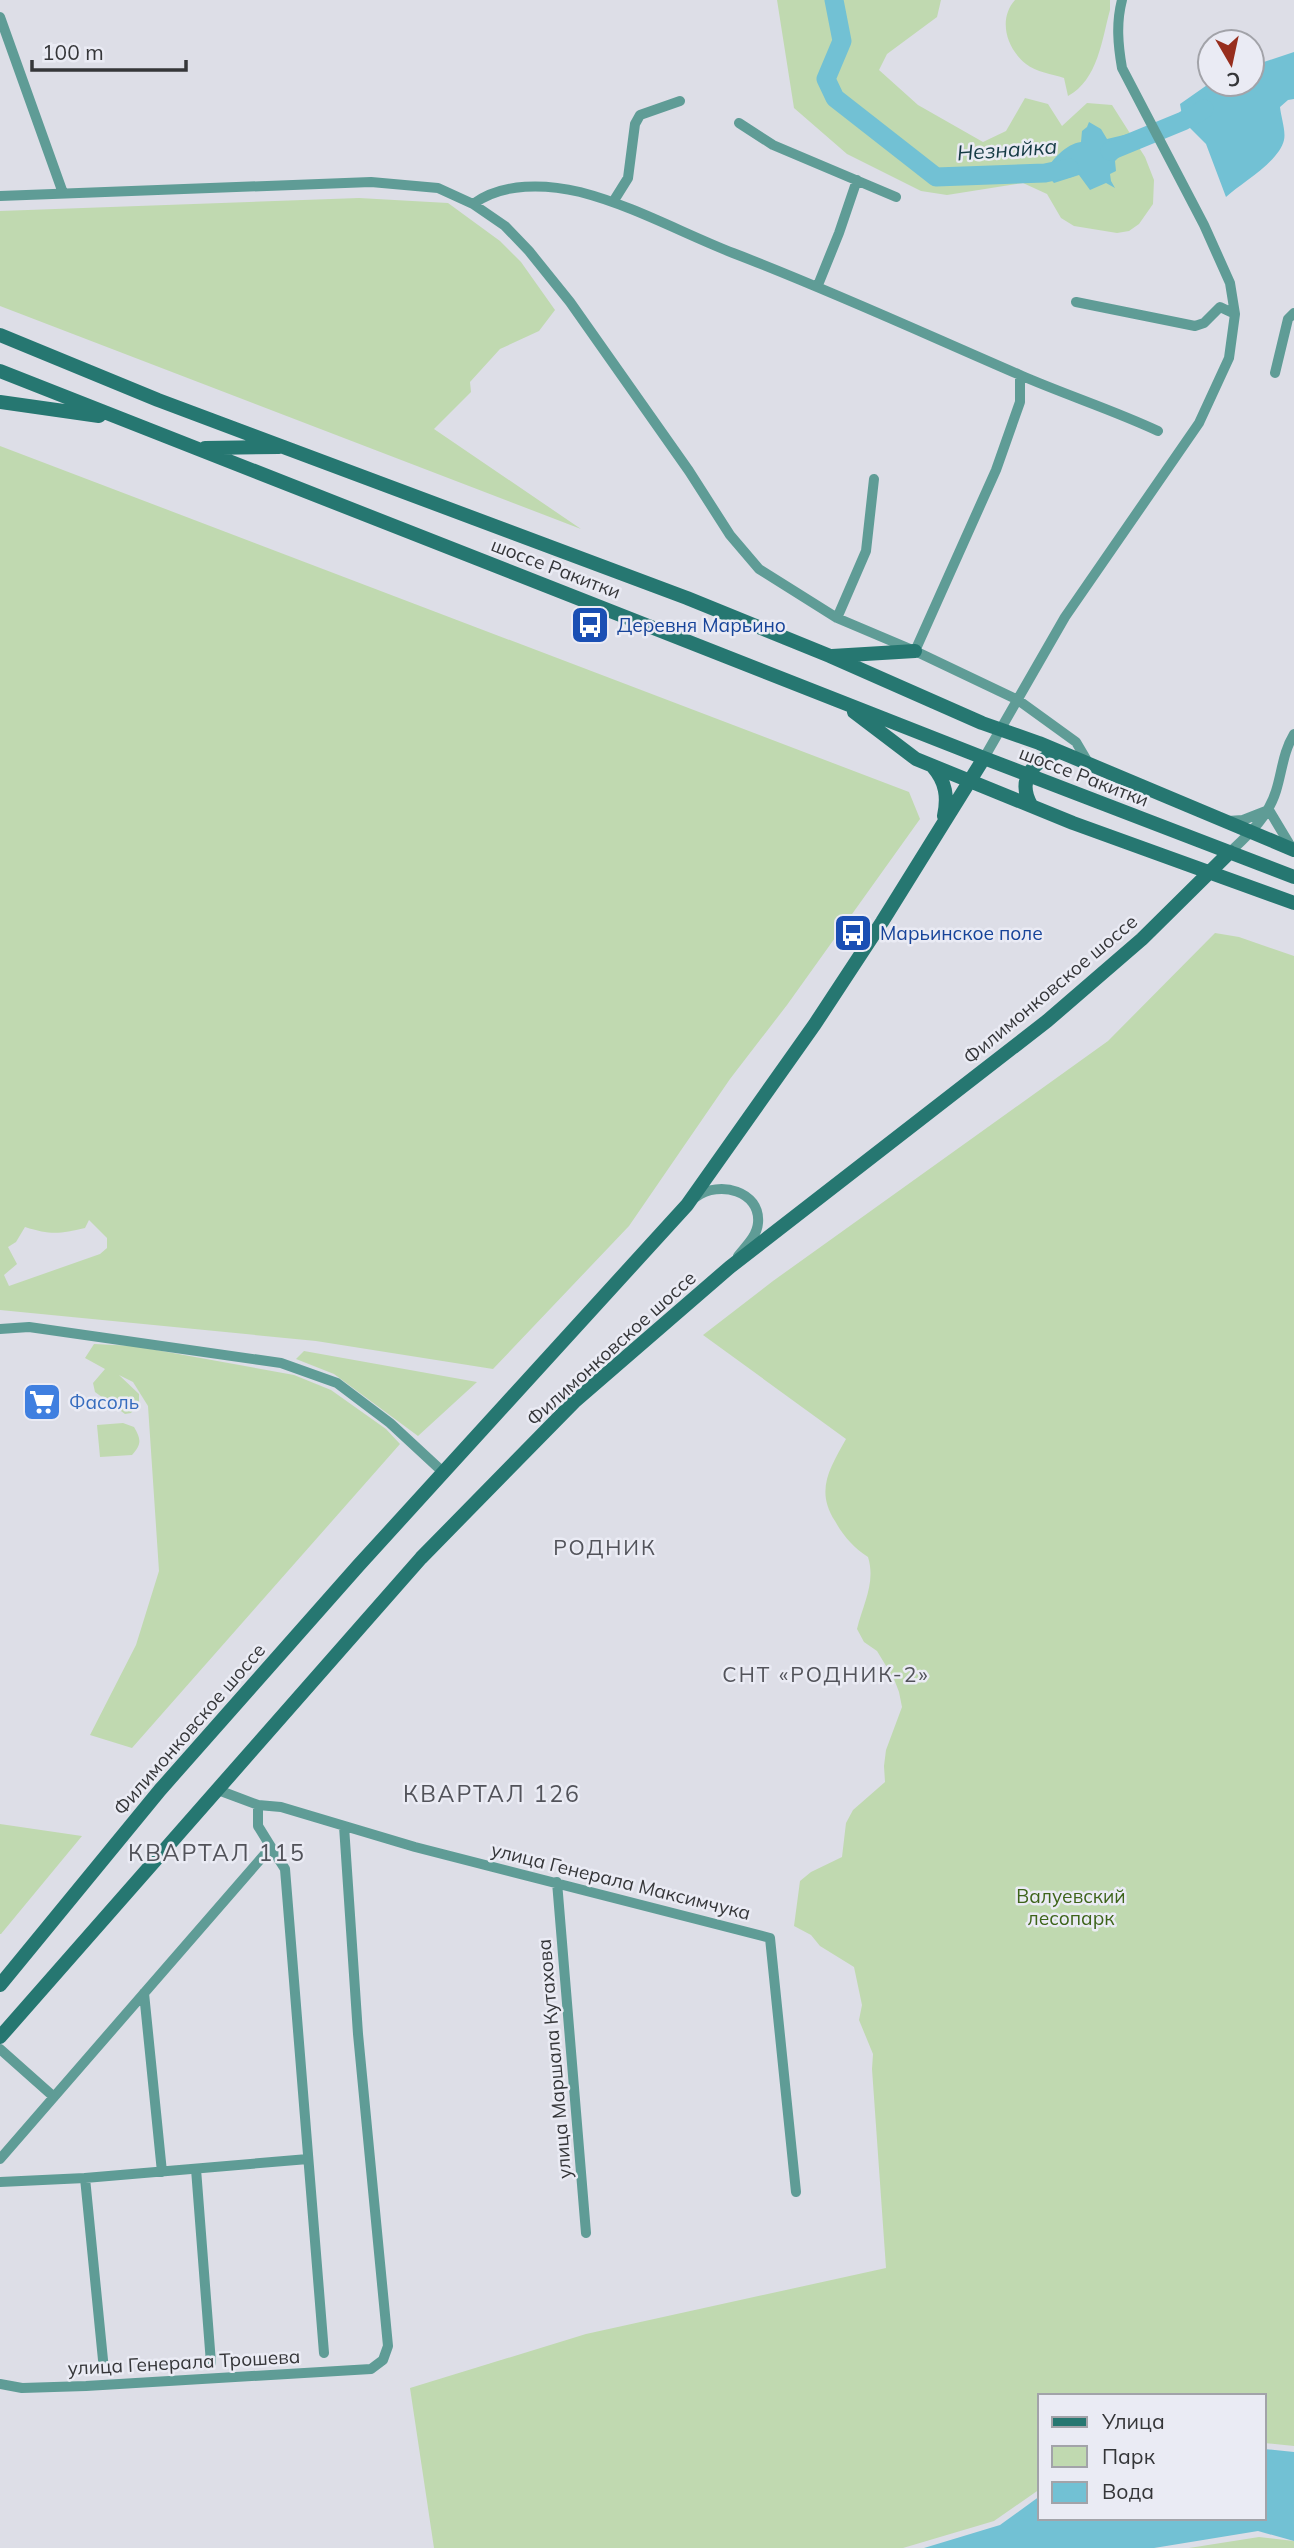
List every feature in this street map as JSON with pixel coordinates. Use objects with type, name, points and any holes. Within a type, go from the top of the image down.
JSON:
[{"type":"main road","points":[[0,335],[158,400],[687,598],[1294,850]]},
{"type":"main road","name":"шоссе Ракитки","points":[[0,371],[1294,877]]},
{"type":"main road","points":[[0,402],[123,419]]},
{"type":"main road","points":[[197,449],[288,447]]},
{"type":"main road","points":[[830,656],[915,651]]},
{"type":"main road","points":[[839,700],[916,759],[1294,903]]},
{"type":"main road","points":[[1031,805],[1024,789],[1028,775],[1041,761],[1058,751]]},
{"type":"main road","name":"Филимонковское шоссе","points":[[0,1985],[160,1790],[358,1566],[687,1205],[816,1024],[984,758]]},
{"type":"main road","points":[[933,766],[945,786],[943,823]]},
{"type":"main road","points":[[1224,822],[1232,840],[1230,852]]},
{"type":"main road","name":"Филимонковское шоссе","points":[[0,2037],[421,1558],[574,1402],[730,1267],[1047,1021],[1142,939],[1230,852]]},
{"type":"street","name":"Филимонковское шоссе","points":[[984,758],[1065,617],[1199,423],[1229,358],[1235,314],[1230,283],[1204,225],[1122,68],[1118,44],[1118,16],[1122,0]]},
{"type":"street","points":[[0,17],[63,193]]},
{"type":"street","points":[[613,202],[628,178],[635,124],[640,115],[680,101]]},
{"type":"street","points":[[738,123],[773,145],[896,197]]},
{"type":"street","points":[[818,285],[857,180]]},
{"type":"street","points":[[0,195],[371,182],[438,188],[474,204],[505,226],[570,302],[744,553],[759,569],[837,618],[915,651],[1018,701],[1076,742],[1091,766]]},
{"type":"street","points":[[474,204],[486,194],[505,188],[536,187],[579,192],[635,209],[707,243],[818,285],[1020,375],[1158,431]]},
{"type":"street","points":[[1076,302],[1195,326],[1204,323],[1220,307],[1235,314]]},
{"type":"street","points":[[1275,373],[1288,320],[1294,313]]},
{"type":"street","points":[[915,651],[996,470],[1020,402],[1020,375]]},
{"type":"street","points":[[837,618],[866,551],[874,479]]},
{"type":"street","points":[[1230,852],[1269,810],[1294,734]]},
{"type":"street","points":[[1224,822],[1243,820],[1269,810]]},
{"type":"street","points":[[1269,810],[1294,850]]},
{"type":"street","points":[[687,1205],[704,1191],[716,1188],[732,1190],[746,1196],[756,1207],[758,1222],[755,1234],[730,1267]]},
{"type":"street","points":[[0,1329],[29,1327],[281,1363],[337,1383],[390,1423],[444,1473]]},
{"type":"street","name":"улица Генерала Максимчука","points":[[218,1790],[258,1805],[281,1807],[415,1847],[770,1938],[796,2192]]},
{"type":"street","points":[[258,1805],[258,1826],[285,1869],[324,2353]]},
{"type":"street","name":"улица Генерала Трошева","points":[[0,2384],[22,2388],[86,2386],[371,2369],[383,2360],[388,2346],[358,2035],[344,1826]]},
{"type":"street","points":[[0,2158],[271,1847]]},
{"type":"street","name":"улица Маршала Кутахова","points":[[556,1882],[586,2233]]},
{"type":"street","points":[[144,1993],[162,2172]]},
{"type":"street","points":[[0,2049],[54,2096]]},
{"type":"street","points":[[0,2182],[85,2178],[308,2159]]},
{"type":"street","points":[[196,2169],[211,2363]]},
{"type":"street","points":[[85,2178],[104,2370]]},
{"type":"green space","points":[[777,0],[941,0],[937,17],[887,54],[879,70],[918,105],[983,142],[1006,131],[1025,98],[1048,104],[1062,126],[1087,103],[1112,105],[1145,157],[1154,180],[1153,204],[1139,224],[1129,231],[1117,233],[1074,226],[1061,218],[1047,194],[1023,183],[947,195],[921,191],[847,154],[794,108]]},
{"type":"green space","points":[[1015,0],[1110,0],[1110,10],[1097,58],[1086,80],[1068,96],[1064,78],[1030,67],[1013,50],[1006,24]]},
{"type":"green space","points":[[359,198],[448,203],[500,241],[521,262],[555,310],[539,331],[500,349],[470,382],[471,392],[434,429],[581,529],[0,306],[0,211]]},
{"type":"green space","points":[[0,446],[909,792],[920,819],[787,1005],[730,1079],[629,1226],[493,1369],[316,1341],[0,1310]],"holes":[[[89,1220],[107,1238],[107,1248],[100,1254],[9,1286],[4,1275],[17,1264],[8,1247],[16,1242],[25,1227],[62,1232],[85,1228]]]},
{"type":"green space","name":"Валуевский лесопарк","points":[[1215,933],[1239,937],[1294,956],[1294,2446],[1266,2443],[1266,2394],[1038,2394],[1038,2490],[994,2521],[903,2548],[434,2548],[410,2388],[586,2334],[886,2268],[873,2054],[859,2020],[862,2005],[854,1967],[820,1946],[811,1935],[794,1926],[800,1881],[811,1872],[842,1857],[846,1823],[853,1810],[885,1782],[886,1750],[902,1707],[894,1679],[877,1651],[864,1642],[857,1629],[870,1585],[868,1557],[842,1532],[826,1499],[825,1489],[830,1470],[846,1439],[703,1335],[773,1281],[1108,1041]]},
{"type":"green space","points":[[94,1344],[134,1346],[294,1375],[331,1390],[386,1429],[400,1444],[132,1748],[90,1735],[136,1645],[159,1571],[148,1406],[133,1382],[119,1375],[139,1394],[139,1403],[131,1413],[125,1414],[95,1392],[93,1383],[105,1369],[85,1358]]},
{"type":"green space","points":[[304,1351],[477,1382],[418,1436],[334,1374],[296,1359]]},
{"type":"green space","points":[[123,1423],[134,1427],[138,1435],[139,1444],[135,1451],[132,1455],[100,1457],[97,1425]]},
{"type":"green space","points":[[0,1824],[82,1836],[1,1934],[0,1934]]},
{"type":"green space","points":[[1259,2537],[1294,2541],[1294,2548],[1189,2548]]},
{"type":"water","points":[[1294,52],[1294,99],[1288,100],[1280,107],[1284,140],[1281,148],[1267,164],[1226,197],[1206,144],[1183,121],[1180,104],[1196,93],[1196,98],[1266,98],[1266,61]]},
{"type":"water","points":[[1089,122],[1101,129],[1107,139],[1128,134],[1133,143],[1115,161],[1116,171],[1110,174],[1115,188],[1106,183],[1090,190],[1079,175],[1054,183],[1045,173],[1060,153],[1081,142],[1082,131]]},
{"type":"water","points":[[1266,2449],[1294,2452],[1294,2541],[1258,2531],[1154,2548],[924,2548],[1000,2525],[1038,2497],[1038,2520],[1266,2520]]},
{"type":"waterway","name":"Незнайка","points":[[834,0],[842,41],[826,79],[835,98],[936,177],[1045,173],[1069,168]]},
{"type":"waterway","name":"Незнайка","points":[[1110,151],[1183,121],[1204,109]]},
{"type":"place","name":"Деревня Марьино","points":[[590,625]]},
{"type":"place","name":"Марьинское поле","points":[[853,933]]},
{"type":"place","name":"Фасоль","points":[[42,1402]]},
{"type":"district","name":"РОДНИК","points":[[605,1547]]},
{"type":"district","name":"СНТ «РОДНИК-2»","points":[[826,1674]]},
{"type":"district","name":"КВАРТАЛ 126","points":[[492,1793]]},
{"type":"district","name":"КВАРТАЛ 115","points":[[217,1852]]}]
